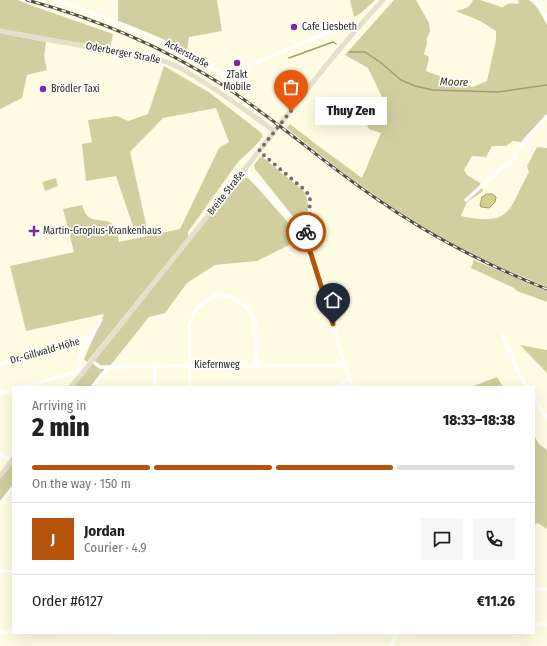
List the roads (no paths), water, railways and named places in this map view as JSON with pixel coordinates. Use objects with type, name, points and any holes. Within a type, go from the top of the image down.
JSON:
[{"type":"main road","name":"Breite Straße","points":[[72,386],[80,372],[92,361],[274,131],[360,25],[383,0]]},
{"type":"main road","name":"Oderberger Straße","points":[[0,31],[156,59],[170,63],[194,76],[238,104],[274,131]]},
{"type":"main road","points":[[0,476],[12,460]]},
{"type":"street","name":"Ackerstraße","points":[[56,0],[131,28],[175,47],[204,62],[223,76],[351,23],[360,25]]},
{"type":"street","points":[[535,0],[547,18]]},
{"type":"street","points":[[466,200],[497,172],[511,162],[526,139],[547,116]]},
{"type":"street","points":[[259,151],[306,191],[310,197],[309,229],[302,235]]},
{"type":"street","points":[[245,168],[286,213],[302,235],[311,254],[352,386]]},
{"type":"street","points":[[190,386],[189,326],[191,318],[193,312],[202,303],[216,295],[229,297],[242,303],[250,310],[255,325],[256,365]]},
{"type":"street","name":"Dr.-Gillwald-Höhe","points":[[80,372],[80,358],[101,320]]},
{"type":"street","points":[[503,335],[518,372],[526,386]]},
{"type":"street","name":"Dr.-Gillwald-Höhe","points":[[0,364],[90,338]]},
{"type":"street","name":"Kiefernweg","points":[[92,361],[100,367],[189,365],[345,365]]},
{"type":"street","points":[[155,366],[155,386]]},
{"type":"street","points":[[93,386],[108,367]]},
{"type":"street","points":[[27,386],[80,372]]},
{"type":"street","points":[[339,386],[349,378]]},
{"type":"street","points":[[0,393],[12,390]]},
{"type":"street","points":[[535,400],[547,418]]},
{"type":"street","points":[[0,453],[12,460]]},
{"type":"street","points":[[0,504],[12,488]]},
{"type":"street","points":[[0,571],[12,571]]},
{"type":"street","points":[[535,590],[547,589]]},
{"type":"street","points":[[535,626],[547,625]]},
{"type":"street","points":[[0,632],[12,632]]},
{"type":"street","points":[[144,634],[396,634],[392,646]]},
{"type":"waterway","points":[[289,58],[333,42],[336,44]]},
{"type":"waterway","name":"Moore","points":[[349,52],[365,52],[380,62],[401,80],[415,86],[433,90],[498,92],[547,85]]},
{"type":"railway","points":[[27,0],[102,24],[175,57],[241,97],[335,169],[394,211],[458,248],[502,270],[547,289]]},
{"type":"place","name":"Cafe Liesbeth","points":[[294,27]]},
{"type":"place","name":"2Takt Mobile","points":[[237,63]]},
{"type":"place","name":"Brödler Taxi","points":[[43,89]]},
{"type":"place","name":"Thuy Zen","points":[[291,111]]},
{"type":"place","name":"Martin-Gropius-Krankenhaus","points":[[34,231]]}]
